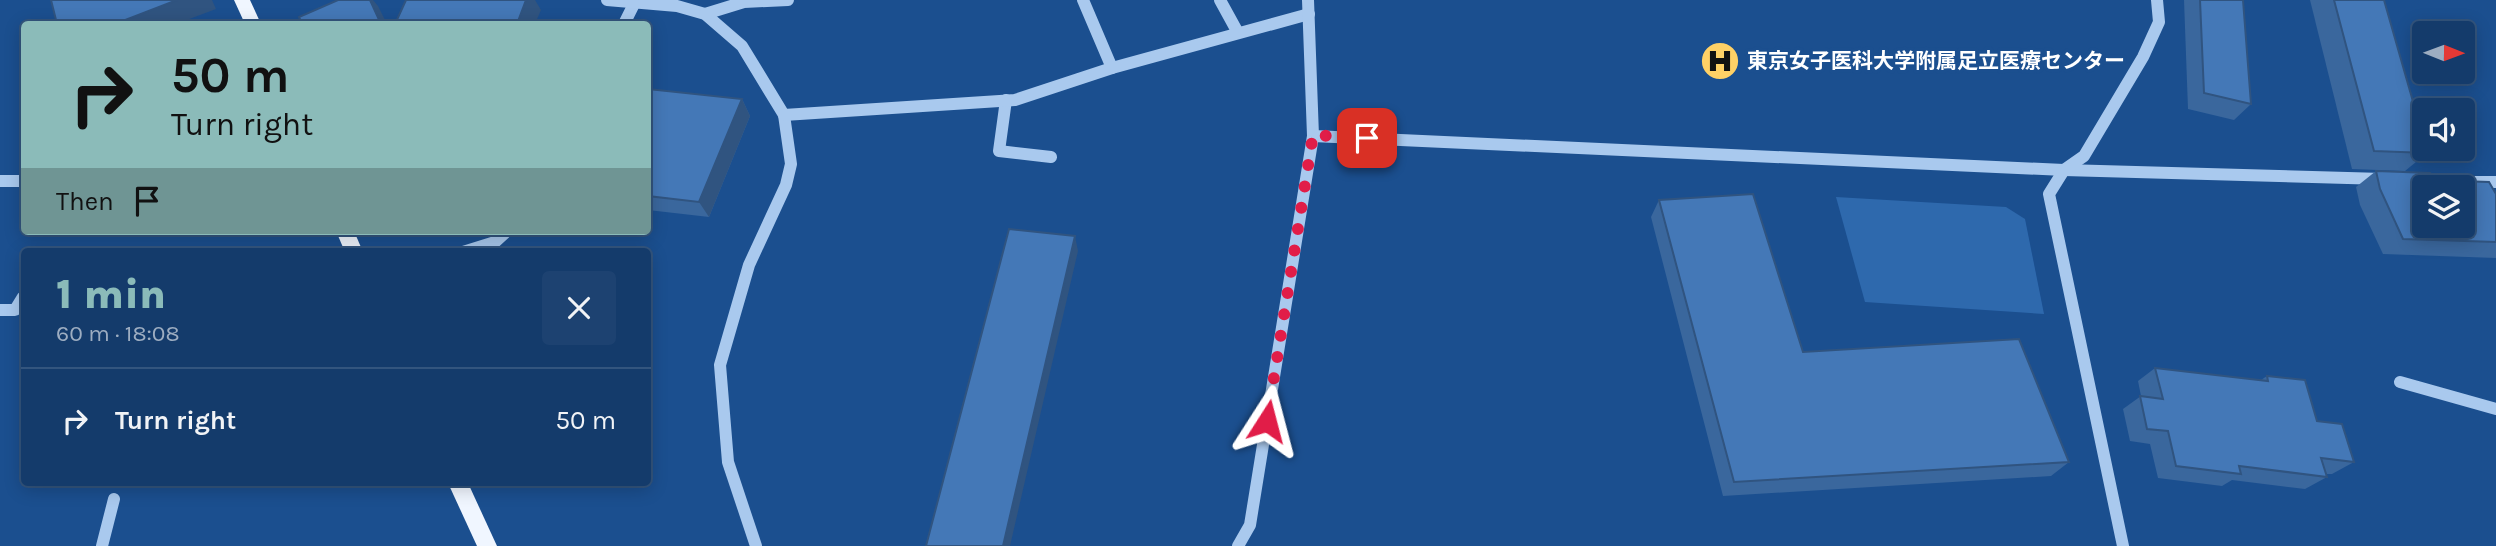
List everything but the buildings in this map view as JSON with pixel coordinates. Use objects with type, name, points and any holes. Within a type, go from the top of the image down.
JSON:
[{"type":"main road","points":[[242,0],[252,21]]},
{"type":"main road","points":[[459,486],[487,546]]},
{"type":"street","points":[[607,0],[634,4],[677,3],[705,14],[742,46],[784,115],[791,164],[786,185],[749,265],[720,365],[727,462],[756,546]]},
{"type":"street","points":[[705,14],[744,2],[788,0]]},
{"type":"street","points":[[1083,0],[1112,68]]},
{"type":"street","points":[[1220,0],[1237,31]]},
{"type":"street","points":[[1238,546],[1250,524],[1313,135],[1308,0]]},
{"type":"street","points":[[2123,546],[2049,194],[2064,170],[2084,156],[2143,57],[2159,22],[2157,0]]},
{"type":"street","points":[[626,21],[634,4]]},
{"type":"street","points":[[784,115],[1016,100],[1237,31],[1309,14]]},
{"type":"street","points":[[1006,100],[999,151],[1051,157]]},
{"type":"street","points":[[1313,135],[2064,170],[2399,180]]},
{"type":"street","points":[[0,181],[21,181]]},
{"type":"street","points":[[2475,181],[2496,182]]},
{"type":"street","points":[[476,248],[495,242],[503,235]]},
{"type":"street","points":[[0,310],[16,310],[21,301]]},
{"type":"street","points":[[2400,382],[2496,410]]},
{"type":"street","points":[[102,546],[114,499]]},
{"type":"shaded area","points":[[1836,197],[2006,207],[2025,219],[2044,314],[1865,302]]},
{"type":"place","name":"東京女子医科大学附属足立医療センター","points":[[1720,61]]},
{"type":"route","points":[[1267,421],[1313,135],[1367,138]]}]
